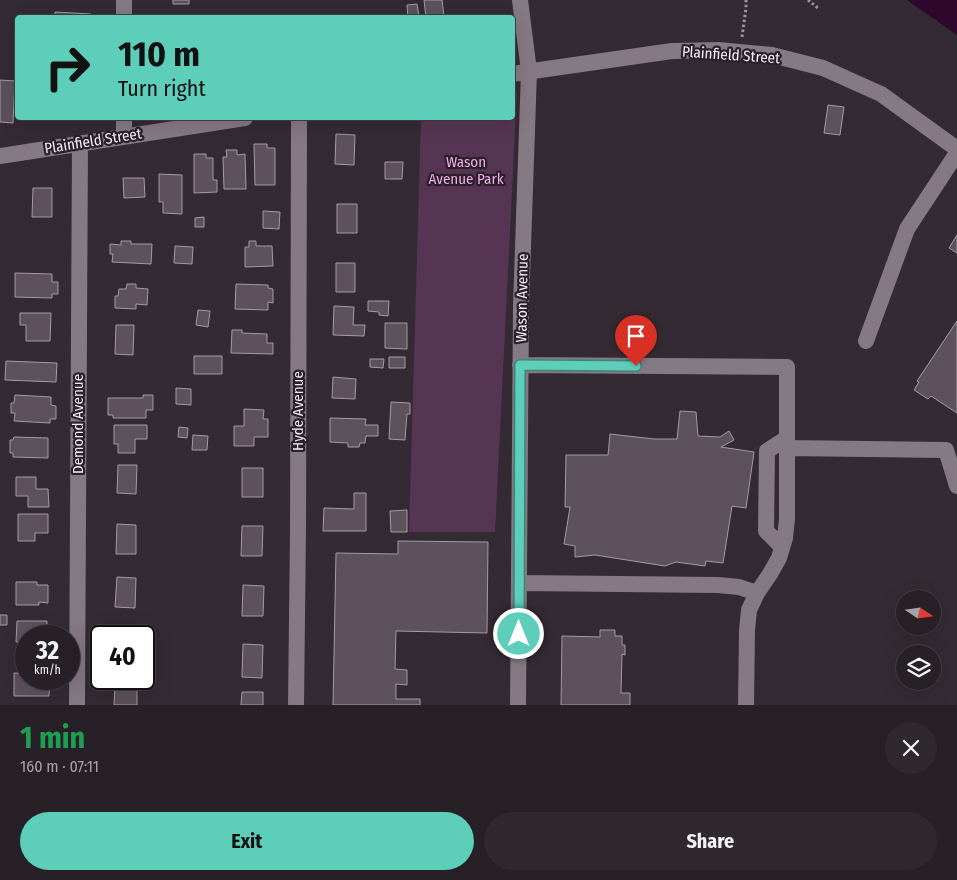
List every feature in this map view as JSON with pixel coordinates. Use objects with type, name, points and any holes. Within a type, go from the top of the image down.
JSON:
[{"type":"street","points":[[124,0],[124,15]]},
{"type":"street","name":"Wason Avenue","points":[[518,705],[520,0]]},
{"type":"street","name":"Plainfield Street","points":[[521,72],[672,50],[718,50],[772,55],[823,68],[881,94],[957,149]]},
{"type":"street","points":[[124,120],[124,136]]},
{"type":"street","name":"Plainfield Street","points":[[0,156],[232,120]]},
{"type":"street","name":"Hyde Avenue","points":[[296,705],[299,120]]},
{"type":"street","name":"Demond Avenue","points":[[76,705],[80,143]]},
{"type":"street","points":[[866,341],[907,229],[957,153]]},
{"type":"street","points":[[520,365],[787,367],[787,519],[785,538],[780,558],[757,592],[749,610],[746,705]]},
{"type":"street","points":[[787,443],[946,450],[957,486]]},
{"type":"street","points":[[519,583],[718,585],[739,587],[757,592]]},
{"type":"path","points":[[740,52],[746,0]]},
{"type":"path","points":[[808,0],[818,8]]},
{"type":"green space","name":"Wason Avenue Park","points":[[517,91],[495,532],[409,532],[421,120],[515,120],[515,92]]},
{"type":"shaded area","points":[[907,0],[957,0],[957,35]]},
{"type":"building","points":[[173,0],[189,0],[189,4],[173,4]]},
{"type":"building","points":[[424,0],[442,0],[444,15],[426,15]]},
{"type":"building","points":[[417,4],[419,15],[408,15],[407,5]]},
{"type":"building","points":[[55,12],[91,14],[91,15],[54,15]]},
{"type":"building","points":[[0,80],[15,81],[13,123],[0,122]]},
{"type":"building","points":[[828,105],[844,107],[840,135],[824,133]]},
{"type":"building","points":[[336,134],[355,135],[354,165],[335,164]]},
{"type":"building","points":[[254,144],[267,144],[267,148],[275,148],[275,185],[255,185]]},
{"type":"building","points":[[226,150],[237,150],[237,155],[245,154],[246,189],[224,189],[223,157],[227,157]]},
{"type":"building","points":[[194,154],[206,154],[206,158],[213,158],[213,180],[217,180],[217,192],[194,193]]},
{"type":"building","points":[[385,162],[403,162],[402,179],[385,179]]},
{"type":"building","points":[[159,174],[182,175],[182,214],[163,213],[163,202],[159,202]]},
{"type":"building","points":[[123,178],[144,178],[145,197],[124,198]]},
{"type":"building","points":[[33,188],[52,188],[52,217],[32,217]]},
{"type":"building","points":[[337,204],[357,204],[357,233],[337,233]]},
{"type":"building","points":[[263,211],[280,212],[279,229],[263,228]]},
{"type":"building","points":[[204,217],[204,227],[195,227],[195,218]]},
{"type":"building","points":[[957,235],[957,253],[949,248]]},
{"type":"building","points":[[121,241],[131,241],[131,244],[152,244],[151,264],[112,262],[113,254],[110,254],[110,244],[121,245]]},
{"type":"building","points":[[249,241],[256,241],[256,246],[272,246],[273,266],[245,267],[245,247],[249,247]]},
{"type":"building","points":[[175,246],[193,247],[192,264],[174,263]]},
{"type":"building","points":[[336,263],[355,263],[355,292],[336,292]]},
{"type":"building","points":[[15,273],[52,274],[52,282],[58,282],[58,294],[52,294],[52,298],[15,297]]},
{"type":"building","points":[[127,284],[136,284],[136,288],[148,289],[147,305],[136,304],[136,309],[115,308],[115,296],[118,296],[119,289],[126,289]]},
{"type":"building","points":[[236,284],[268,285],[268,288],[273,289],[273,303],[268,302],[268,310],[235,309]]},
{"type":"building","points":[[368,301],[389,301],[388,316],[379,315],[379,312],[368,311]]},
{"type":"building","points":[[334,306],[354,307],[353,325],[365,325],[364,336],[333,335]]},
{"type":"building","points":[[198,310],[210,311],[208,327],[196,325]]},
{"type":"building","points":[[20,313],[51,313],[50,341],[26,341],[26,325],[20,325]]},
{"type":"building","points":[[957,321],[957,413],[931,396],[928,399],[914,390],[919,382],[917,381]]},
{"type":"building","points":[[385,323],[407,323],[407,349],[385,348]]},
{"type":"building","points":[[116,325],[134,325],[133,355],[115,354]]},
{"type":"building","points":[[232,330],[242,330],[242,333],[267,334],[267,343],[273,343],[273,354],[231,353]]},
{"type":"building","points":[[194,356],[222,356],[222,374],[194,374]]},
{"type":"building","points":[[389,357],[405,357],[405,368],[389,368]]},
{"type":"building","points":[[370,359],[384,359],[383,368],[370,367]]},
{"type":"building","points":[[6,361],[57,363],[56,382],[5,380]]},
{"type":"building","points":[[333,377],[356,379],[355,399],[332,398]]},
{"type":"building","points":[[176,388],[191,389],[191,405],[176,404]]},
{"type":"building","points":[[15,395],[51,397],[51,405],[56,406],[56,419],[50,419],[50,423],[14,421],[15,413],[11,413],[11,403],[14,403]]},
{"type":"building","points":[[143,395],[153,395],[153,410],[146,410],[146,418],[113,418],[113,415],[108,415],[108,398],[143,398]]},
{"type":"building","points":[[391,402],[410,403],[405,440],[389,439]]},
{"type":"building","points":[[244,409],[264,410],[263,419],[268,419],[268,437],[254,437],[254,446],[234,446],[234,426],[244,426]]},
{"type":"building","points":[[680,411],[696,412],[698,436],[720,437],[729,431],[734,440],[721,447],[754,452],[746,508],[732,506],[723,563],[706,561],[705,566],[676,562],[665,566],[595,555],[575,557],[575,546],[564,544],[570,507],[565,507],[566,455],[608,455],[610,434],[654,439],[677,439]]},
{"type":"building","points":[[330,418],[366,419],[365,425],[378,425],[378,436],[366,436],[365,443],[360,443],[359,447],[348,447],[348,443],[330,442]]},
{"type":"building","points":[[114,425],[147,425],[147,439],[135,439],[135,453],[118,453],[118,444],[114,444]]},
{"type":"building","points":[[179,427],[188,428],[187,438],[178,437]]},
{"type":"building","points":[[193,435],[208,436],[207,450],[192,450]]},
{"type":"building","points":[[14,437],[48,438],[48,458],[13,457],[13,453],[10,453],[10,440],[13,440]]},
{"type":"building","points":[[118,465],[137,465],[136,494],[117,493]]},
{"type":"building","points":[[242,468],[263,468],[263,497],[242,497]]},
{"type":"building","points":[[16,477],[36,477],[36,489],[48,489],[49,507],[28,507],[28,496],[16,496]]},
{"type":"building","points":[[354,493],[366,493],[366,531],[323,531],[324,508],[354,509]]},
{"type":"building","points":[[407,510],[407,532],[391,532],[390,511]]},
{"type":"building","points":[[18,514],[48,514],[48,533],[35,533],[35,541],[18,541]]},
{"type":"building","points":[[117,524],[136,525],[136,554],[116,554]]},
{"type":"building","points":[[242,526],[263,526],[262,556],[241,556]]},
{"type":"building","points":[[398,541],[488,542],[487,633],[396,631],[395,669],[407,670],[407,685],[396,684],[396,699],[420,699],[420,705],[333,705],[336,553],[398,554]]},
{"type":"building","points":[[117,577],[136,578],[135,608],[115,607]]},
{"type":"building","points":[[16,582],[37,582],[37,585],[48,585],[48,603],[39,602],[39,605],[16,605]]},
{"type":"building","points":[[243,585],[264,586],[263,616],[242,616]]},
{"type":"building","points":[[0,615],[7,615],[7,625],[0,625]]},
{"type":"building","points":[[17,621],[47,621],[47,625],[17,625]]},
{"type":"building","points":[[600,630],[615,630],[615,636],[622,636],[622,645],[625,645],[625,655],[622,654],[621,693],[630,693],[630,705],[561,705],[562,636],[600,637]]},
{"type":"building","points":[[243,644],[263,645],[262,678],[242,677]]},
{"type":"building","points":[[14,673],[15,690],[49,690],[49,696],[14,696]]},
{"type":"building","points":[[115,690],[137,690],[137,705],[114,705]]},
{"type":"building","points":[[242,692],[263,692],[263,705],[241,705]]},
{"type":"route","points":[[519,634],[520,365],[636,366]]}]
